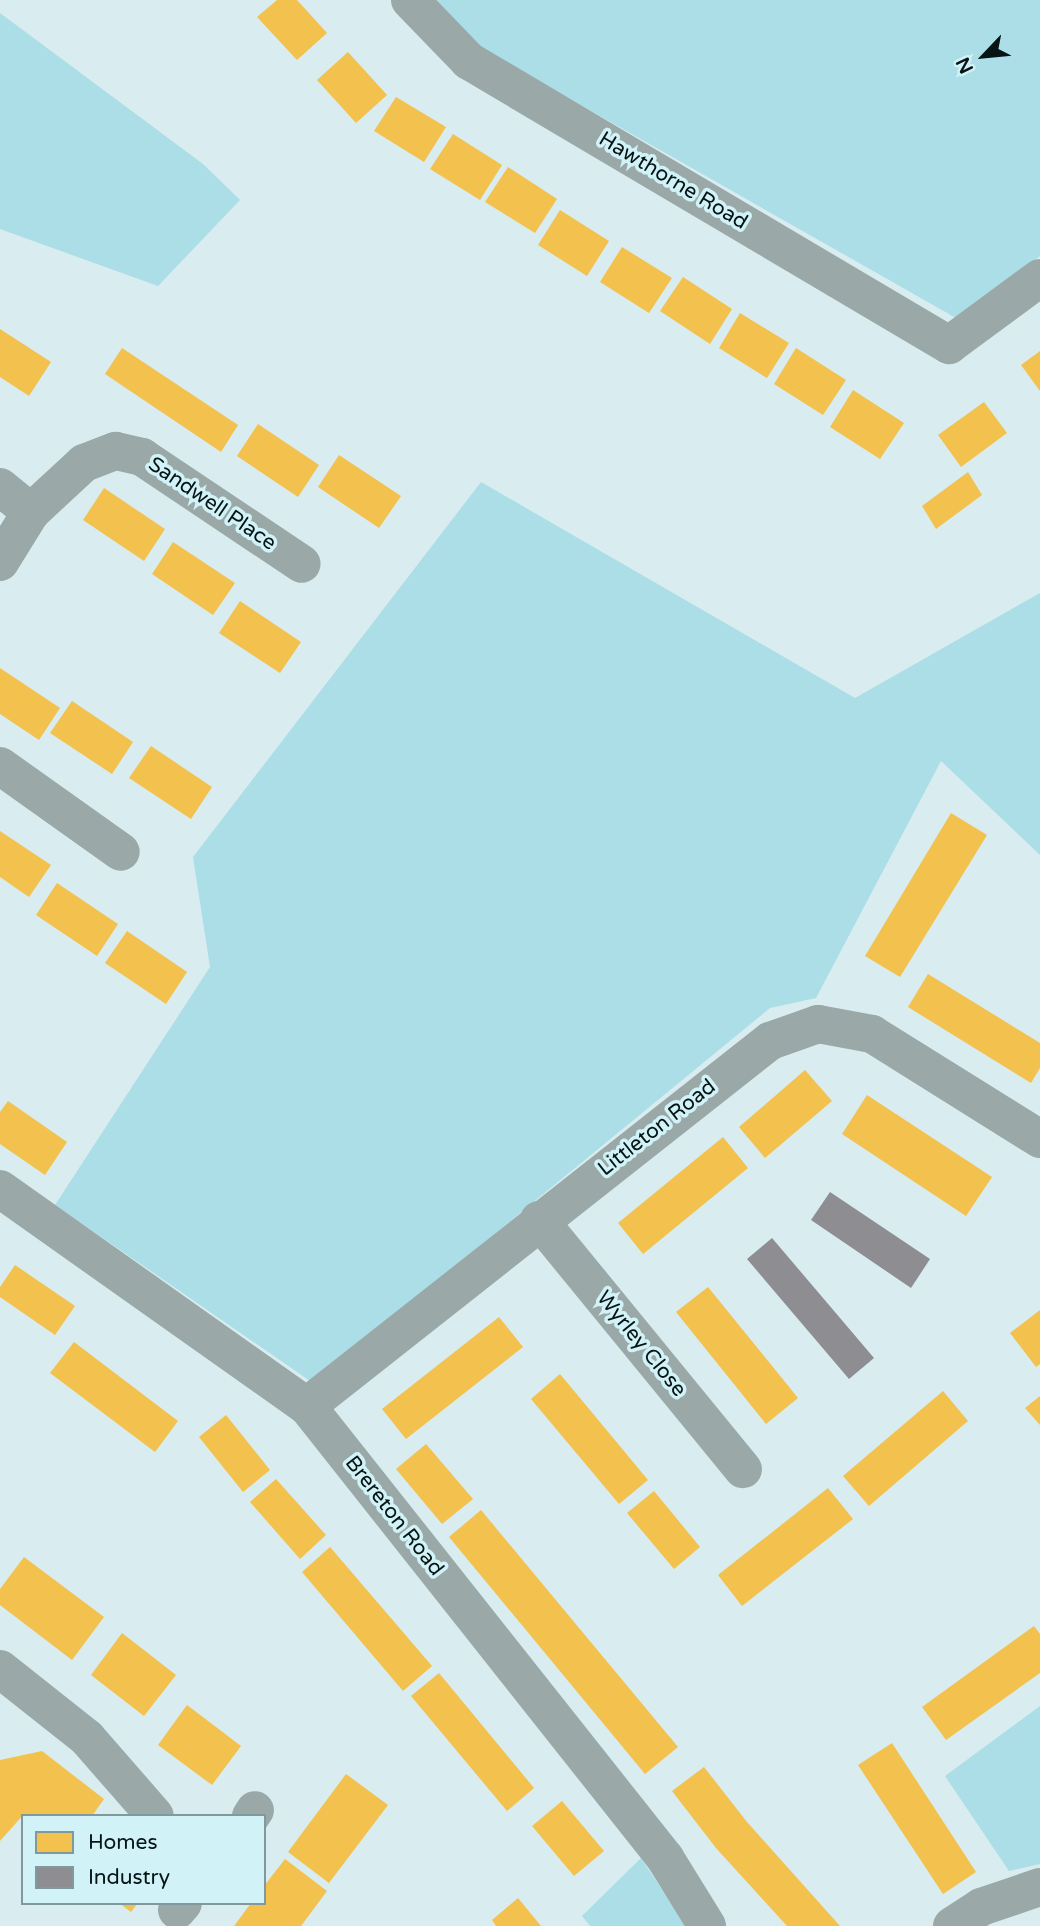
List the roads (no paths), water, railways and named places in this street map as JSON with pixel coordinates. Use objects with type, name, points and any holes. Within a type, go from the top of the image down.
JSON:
[{"type":"street","name":"Hawthorne Road","points":[[410,0],[469,61],[949,345],[1040,278]]},
{"type":"street","name":"Sandwell Place","points":[[0,562],[31,512],[84,463],[116,451],[142,457],[302,564]]},
{"type":"street","points":[[0,487],[31,512]]},
{"type":"street","points":[[0,766],[121,852]]},
{"type":"street","name":"Littleton Road","points":[[307,1406],[538,1220],[770,1041],[818,1024],[872,1034],[1040,1139]]},
{"type":"street","name":"Brereton Road","points":[[0,1189],[307,1406],[665,1858],[707,1926]]},
{"type":"street","name":"Wyrley Close","points":[[538,1220],[743,1469]]},
{"type":"street","points":[[1,1674],[87,1738],[153,1814]]},
{"type":"street","points":[[951,1926],[981,1907],[1040,1887]]}]
